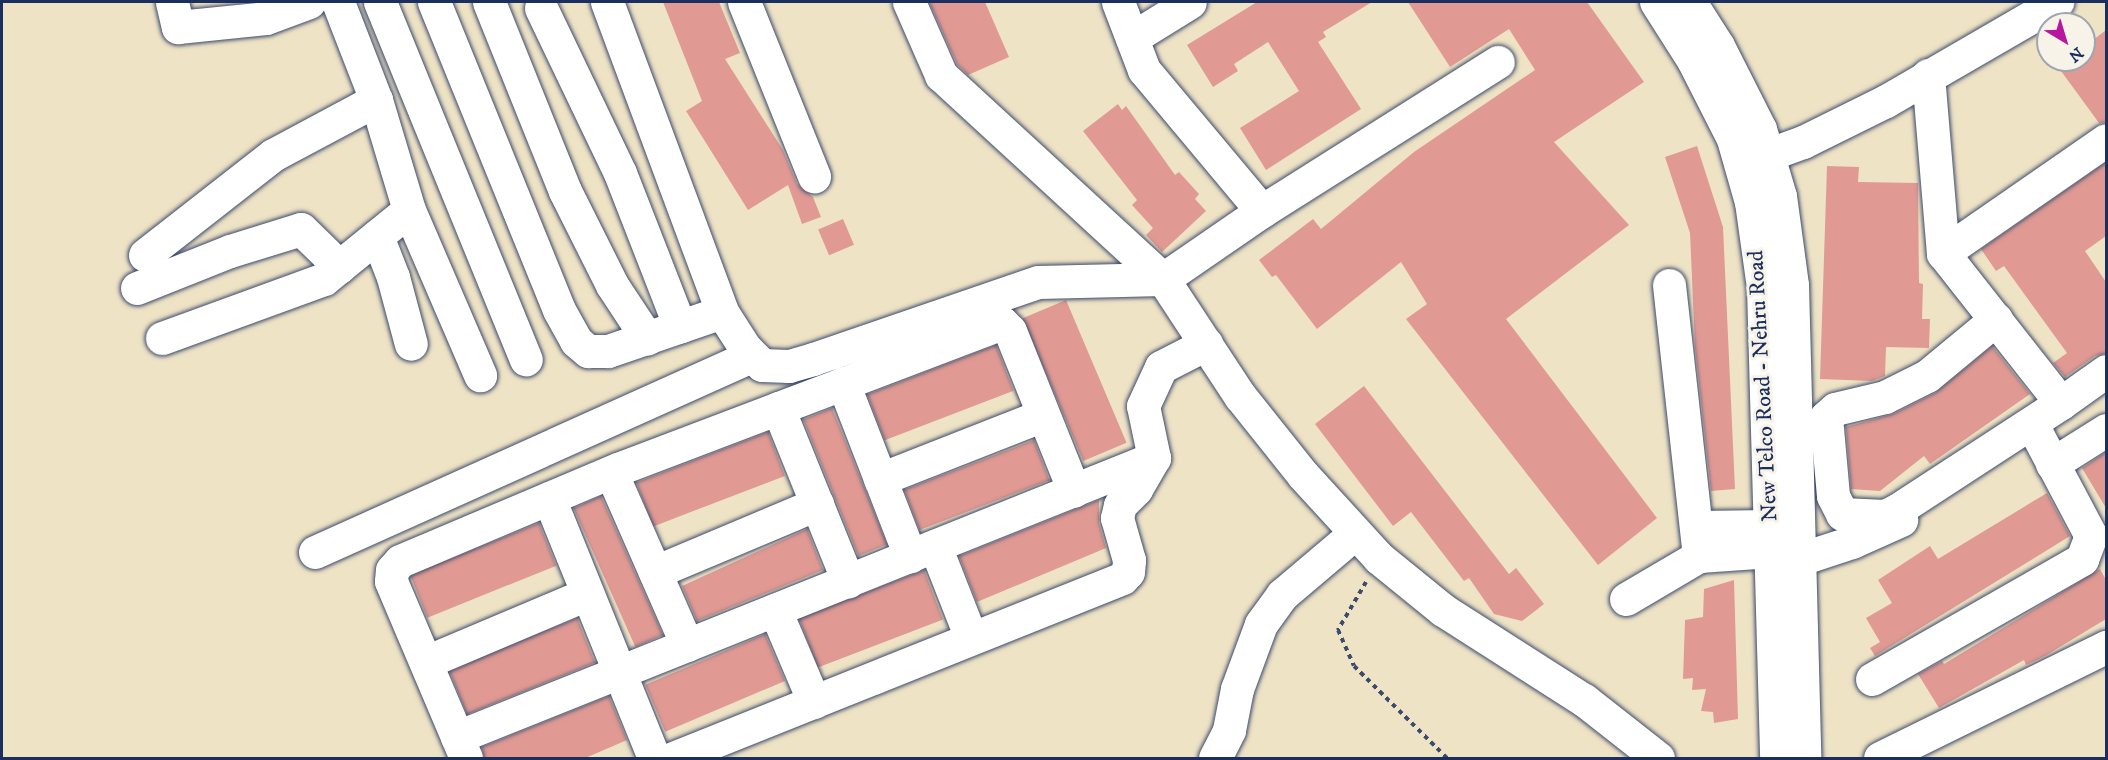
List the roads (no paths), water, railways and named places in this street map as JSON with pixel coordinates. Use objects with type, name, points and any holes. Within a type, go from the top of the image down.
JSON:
[{"type":"street","points":[[172,2],[178,27],[266,18],[309,2]]},
{"type":"street","points":[[338,2],[376,100],[409,210],[480,375]]},
{"type":"street","points":[[381,2],[526,359]]},
{"type":"street","points":[[434,2],[570,334],[588,351],[598,352],[722,312]]},
{"type":"street","points":[[489,2],[566,191],[612,285],[647,338]]},
{"type":"street","points":[[608,2],[722,312],[752,356],[762,365],[789,366],[1038,282],[1163,279],[1262,212],[1498,62]]},
{"type":"street","points":[[744,2],[814,176]]},
{"type":"street","points":[[909,2],[941,75],[1163,279],[1240,396],[1355,533],[1379,558],[1443,610],[1584,700],[1658,759]]},
{"type":"street","points":[[1118,2],[1144,70],[1262,212]]},
{"type":"street","points":[[1132,38],[1190,2]]},
{"type":"street","name":"New Telco Road - Nehru Road","points":[[1656,2],[1693,60],[1733,139],[1754,160],[1780,196],[1792,285],[1778,549],[1776,759]]},
{"type":"street","name":"New Telco Road - Nehru Road","points":[[1690,2],[1729,67],[1760,129],[1754,160],[1751,202],[1763,287],[1778,549],[1804,759]]},
{"type":"street","points":[[1754,160],[1865,111],[2057,2]]},
{"type":"street","points":[[541,8],[620,173],[680,327]]},
{"type":"street","points":[[1928,75],[1943,253],[2061,403]]},
{"type":"street","points":[[145,255],[273,155],[376,100]]},
{"type":"street","points":[[1943,253],[2106,140]]},
{"type":"street","points":[[162,338],[324,279],[409,210]]},
{"type":"street","points":[[137,288],[230,251],[301,229],[340,267]]},
{"type":"street","points":[[377,236],[393,277],[411,344]]},
{"type":"street","points":[[1670,285],[1698,542]]},
{"type":"street","points":[[1996,319],[1928,376],[1885,397],[1836,409],[1826,417],[1833,496],[1842,514],[1885,516],[1897,510],[2106,371]]},
{"type":"street","points":[[1074,491],[1010,331],[1002,323],[611,472],[400,561],[392,570],[392,581],[462,748],[618,673],[1074,491],[1154,458]]},
{"type":"street","points":[[673,759],[1122,578],[1128,572],[1129,560],[1117,518],[1120,505],[1137,489],[1154,458],[1143,406],[1161,367],[1206,344]]},
{"type":"street","points":[[315,552],[752,356]]},
{"type":"street","points":[[843,383],[880,479],[971,638]]},
{"type":"street","points":[[1626,598],[1698,542],[1778,549],[1852,542],[1912,515],[2106,387]]},
{"type":"street","points":[[778,408],[848,581]]},
{"type":"street","points":[[880,479],[1043,415]]},
{"type":"street","points":[[2052,464],[2106,430]]},
{"type":"street","points":[[1872,679],[2082,559],[2101,536],[2052,464],[2037,434]]},
{"type":"street","points":[[611,472],[687,645]]},
{"type":"street","points":[[549,498],[654,759]]},
{"type":"street","points":[[655,572],[817,504]]},
{"type":"street","points":[[1215,759],[1229,730],[1237,689],[1261,624],[1282,595],[1355,533]]},
{"type":"street","points":[[426,662],[587,594]]},
{"type":"street","points":[[775,610],[814,702]]},
{"type":"street","points":[[1880,759],[2106,647]]}]
